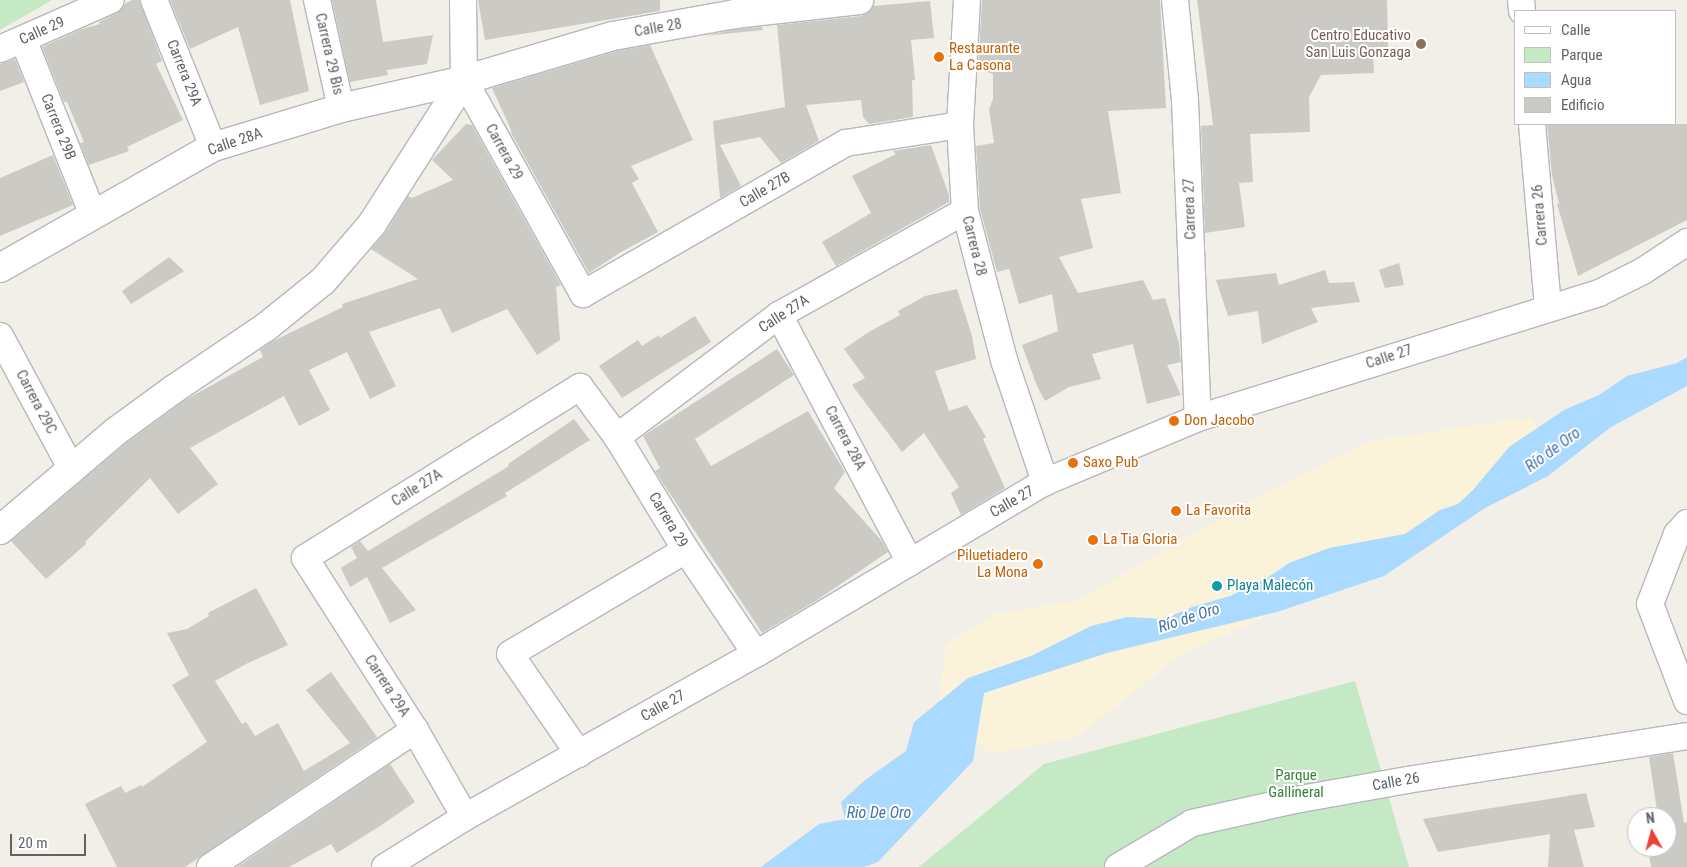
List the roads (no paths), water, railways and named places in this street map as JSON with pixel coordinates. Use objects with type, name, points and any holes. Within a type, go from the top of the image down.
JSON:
[{"type":"street","name":"Calle 29","points":[[0,49],[111,0]]},
{"type":"street","name":"Carrera 29A","points":[[154,0],[213,147]]},
{"type":"street","name":"Carrera 29 Bis","points":[[317,0],[341,108]]},
{"type":"street","name":"Carrera 29","points":[[463,0],[464,80],[583,294]]},
{"type":"street","name":"Calle 28","points":[[464,80],[613,36],[735,14],[858,0]]},
{"type":"street","name":"Carrera 28","points":[[967,0],[960,125],[965,211],[1005,363],[1045,482]]},
{"type":"street","name":"Carrera 27","points":[[1175,0],[1185,100],[1198,418]]},
{"type":"street","name":"Carrera 29B","points":[[23,39],[93,215]]},
{"type":"street","name":"Calle 28A","points":[[0,268],[213,147],[341,108],[464,80]]},
{"type":"street","points":[[0,530],[71,468],[174,389],[266,327],[323,281],[372,224],[464,80]]},
{"type":"street","name":"Calle 27B","points":[[583,294],[846,143],[960,125]]},
{"type":"street","name":"Carrera 26","points":[[1532,125],[1548,307]]},
{"type":"street","name":"Calle 27A","points":[[617,437],[779,315],[965,211]]},
{"type":"street","name":"Calle 27","points":[[385,867],[465,817],[756,654],[1045,482],[1198,418],[1548,307],[1599,293],[1643,271],[1687,242]]},
{"type":"street","name":"Carrera 28A","points":[[779,315],[910,562]]},
{"type":"street","name":"Carrera 29C","points":[[0,336],[71,468]]},
{"type":"street","name":"Carrera 29","points":[[580,387],[617,437],[686,550],[756,654]]},
{"type":"street","name":"Calle 27A","points":[[305,558],[580,387]]},
{"type":"street","points":[[1687,523],[1677,534],[1650,604],[1687,701]]},
{"type":"street","points":[[579,754],[510,654],[686,550]]},
{"type":"street","name":"Carrera 29A","points":[[305,558],[415,730],[465,817]]},
{"type":"street","points":[[210,867],[415,730]]},
{"type":"street","name":"Calle 26","points":[[1118,867],[1192,823],[1295,800],[1408,780],[1687,736]]},
{"type":"water","name":"Rio De Oro","points":[[1687,357],[1687,386],[1611,427],[1548,476],[1485,508],[1384,576],[1277,612],[1107,653],[984,693],[973,761],[878,862],[864,867],[761,867],[819,824],[845,819],[841,802],[865,780],[906,751],[914,722],[968,678],[1031,656],[1091,626],[1127,617],[1164,619],[1192,607],[1230,596],[1267,578],[1289,563],[1329,548],[1405,534],[1440,510],[1458,504],[1473,490],[1509,447],[1564,410],[1599,395],[1627,376],[1677,363]]},
{"type":"place","name":"Centro Educativo San Luis Gonzaga","points":[[1421,44]]},
{"type":"place","name":"Restaurante La Casona","points":[[939,57]]},
{"type":"place","name":"Don Jacobo","points":[[1174,421]]},
{"type":"place","name":"Saxo Pub","points":[[1073,463]]},
{"type":"place","name":"La Favorita","points":[[1176,511]]},
{"type":"place","name":"La Tia Gloria","points":[[1093,540]]},
{"type":"place","name":"Piluetiadero La Mona","points":[[1038,564]]},
{"type":"place","name":"Playa Malecón","points":[[1217,586]]},
{"type":"water label","name":"Río de Oro","points":[[1553,450]]},
{"type":"water label","name":"Río de Oro","points":[[1189,618]]},
{"type":"park label","name":"Parque Gallineral","points":[[1296,784]]}]
